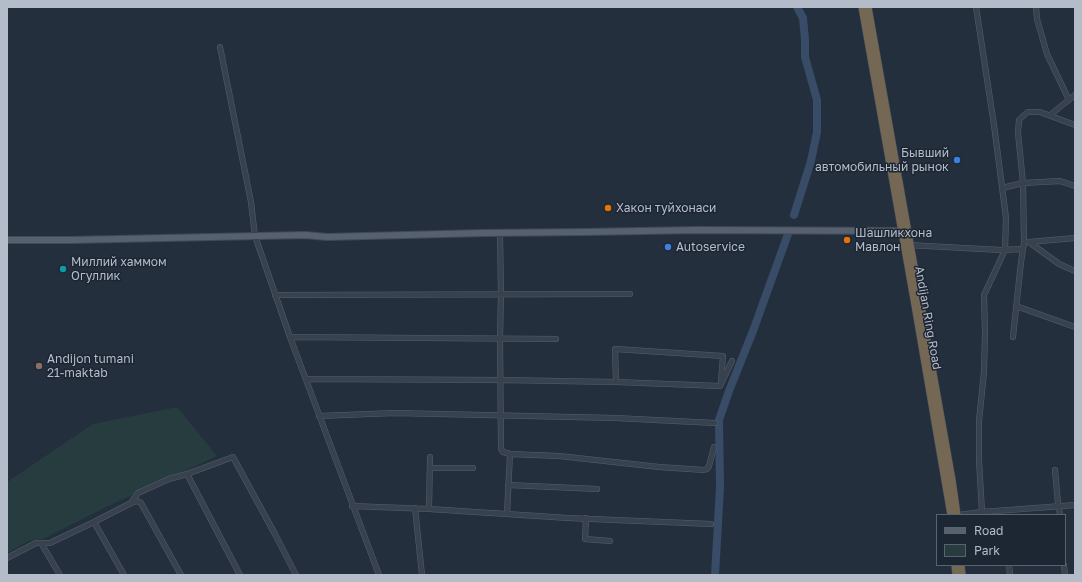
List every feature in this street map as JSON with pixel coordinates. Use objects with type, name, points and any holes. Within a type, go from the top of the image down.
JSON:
[{"type":"highway","name":"Andijan Ring Road","points":[[862,7],[908,245],[953,486],[957,514]]},
{"type":"highway","name":"Andijan Ring Road","points":[[868,7],[905,230]]},
{"type":"highway","name":"Andijan Ring Road","points":[[908,245],[951,514]]},
{"type":"main road","points":[[7,240],[305,235],[327,237],[500,232],[905,230]]},
{"type":"street","points":[[976,7],[1004,188],[1006,218],[1005,250],[984,295],[984,372],[979,421],[979,460],[982,512]]},
{"type":"street","points":[[1036,7],[1037,19],[1047,54],[1069,100]]},
{"type":"street","points":[[220,47],[250,202],[255,236],[290,337],[378,575]]},
{"type":"street","points":[[1050,115],[1075,95]]},
{"type":"street","points":[[1013,336],[1023,249],[1027,243],[1018,133],[1019,120],[1028,112],[1040,112],[1075,125]]},
{"type":"street","points":[[1004,188],[1023,183],[1060,181],[1075,186]]},
{"type":"street","points":[[500,232],[501,449],[503,452],[510,454],[559,456],[659,467],[704,470],[708,469],[714,447]]},
{"type":"street","points":[[1027,243],[1075,238]]},
{"type":"street","points":[[1027,243],[1059,264],[1075,271]]},
{"type":"street","points":[[908,245],[1005,250],[1023,249]]},
{"type":"street","points":[[275,295],[630,294]]},
{"type":"street","points":[[1016,306],[1075,327]]},
{"type":"street","points":[[290,337],[556,338]]},
{"type":"street","points":[[616,382],[615,349],[722,356],[720,385]]},
{"type":"street","points":[[720,385],[732,361]]},
{"type":"street","points":[[306,379],[501,380],[720,385]]},
{"type":"street","points":[[319,416],[395,414],[614,418],[714,422]]},
{"type":"street","points":[[507,514],[510,454]]},
{"type":"street","points":[[131,503],[138,493],[169,478],[187,474],[233,457],[296,575]]},
{"type":"street","points":[[429,509],[430,457]]},
{"type":"street","points":[[430,468],[473,468]]},
{"type":"street","points":[[1055,470],[1060,514]]},
{"type":"street","points":[[187,474],[240,575]]},
{"type":"street","points":[[508,485],[597,489]]},
{"type":"street","points":[[7,558],[36,543],[50,543],[131,503],[137,502],[141,503],[181,575]]},
{"type":"street","points":[[965,514],[982,512],[1004,513],[1075,505]]},
{"type":"street","points":[[352,506],[711,524]]},
{"type":"street","points":[[415,508],[422,575]]},
{"type":"street","points":[[586,518],[585,539],[610,541]]},
{"type":"street","points":[[94,522],[124,575]]},
{"type":"street","points":[[41,543],[60,575]]},
{"type":"green space","points":[[177,407],[217,456],[108,506],[43,539],[29,541],[7,553],[7,482],[93,424]]},
{"type":"waterway","points":[[794,215],[811,161],[817,132],[817,100],[805,57],[803,18],[797,7]]},
{"type":"waterway","points":[[715,575],[720,487],[719,420],[788,234]]},
{"type":"place","name":"Бывший автомобильный рынок","points":[[957,160]]},
{"type":"place","name":"Хакон туйхонаси","points":[[608,208]]},
{"type":"place","name":"Шашликхона Мавлон","points":[[847,240]]},
{"type":"place","name":"Autoservice","points":[[668,247]]},
{"type":"place","name":"Миллий хаммом Огуллик","points":[[63,269]]},
{"type":"place","name":"Andijon tumani 21-maktab","points":[[39,366]]}]
